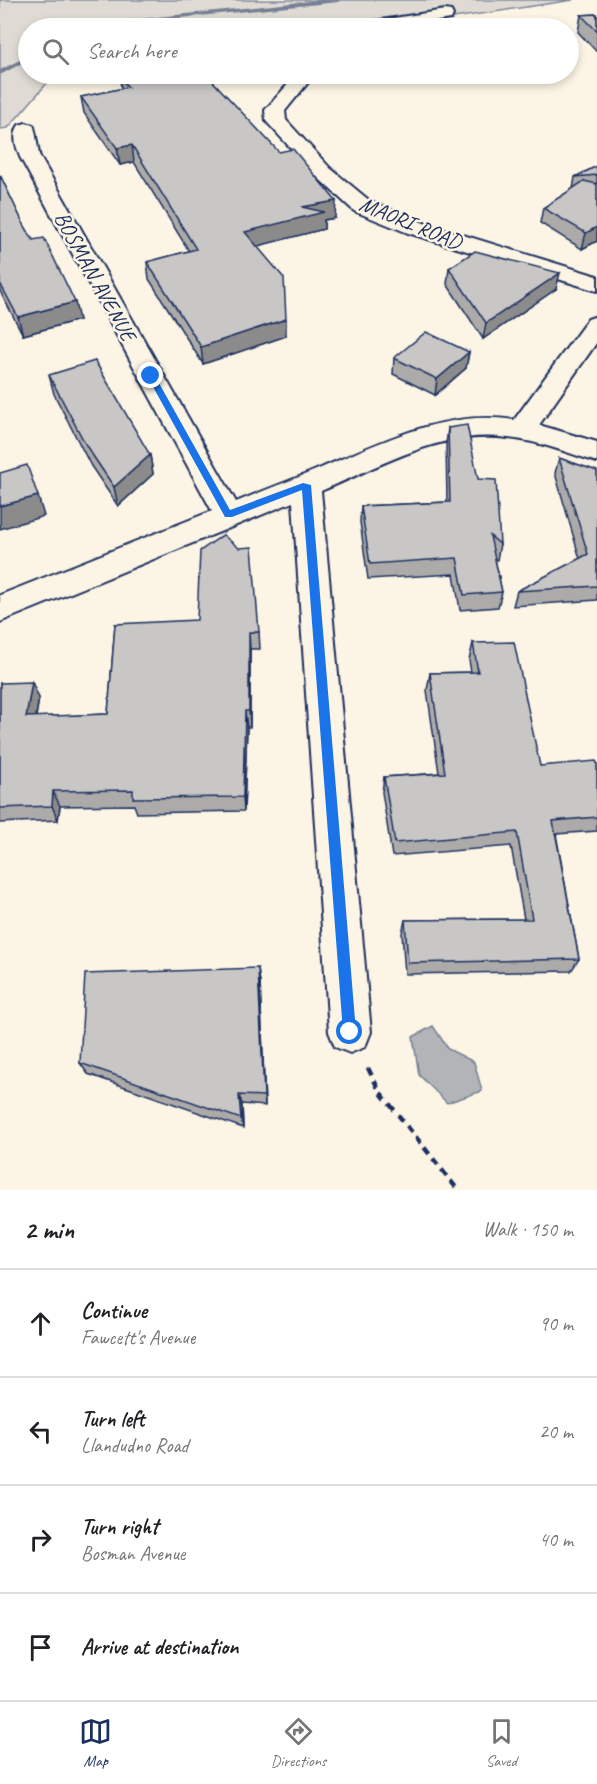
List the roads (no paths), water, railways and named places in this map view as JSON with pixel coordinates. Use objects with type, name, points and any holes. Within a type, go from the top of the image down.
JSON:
[{"type":"street","points":[[426,18],[445,15]]},
{"type":"street","name":"MAORI ROAD","points":[[297,84],[275,110],[276,121],[323,172],[351,198],[382,216],[597,284]]},
{"type":"street","name":"BOSMAN AVENUE","points":[[26,129],[24,142],[30,157],[228,514]]},
{"type":"street","points":[[522,429],[597,324]]},
{"type":"street","points":[[0,609],[228,514],[423,438],[477,427],[522,429],[597,452]]},
{"type":"street","points":[[306,485],[350,1032]]},
{"type":"waterway","points":[[167,18],[338,0]]},
{"type":"waterway","points":[[0,73],[18,63]]}]
